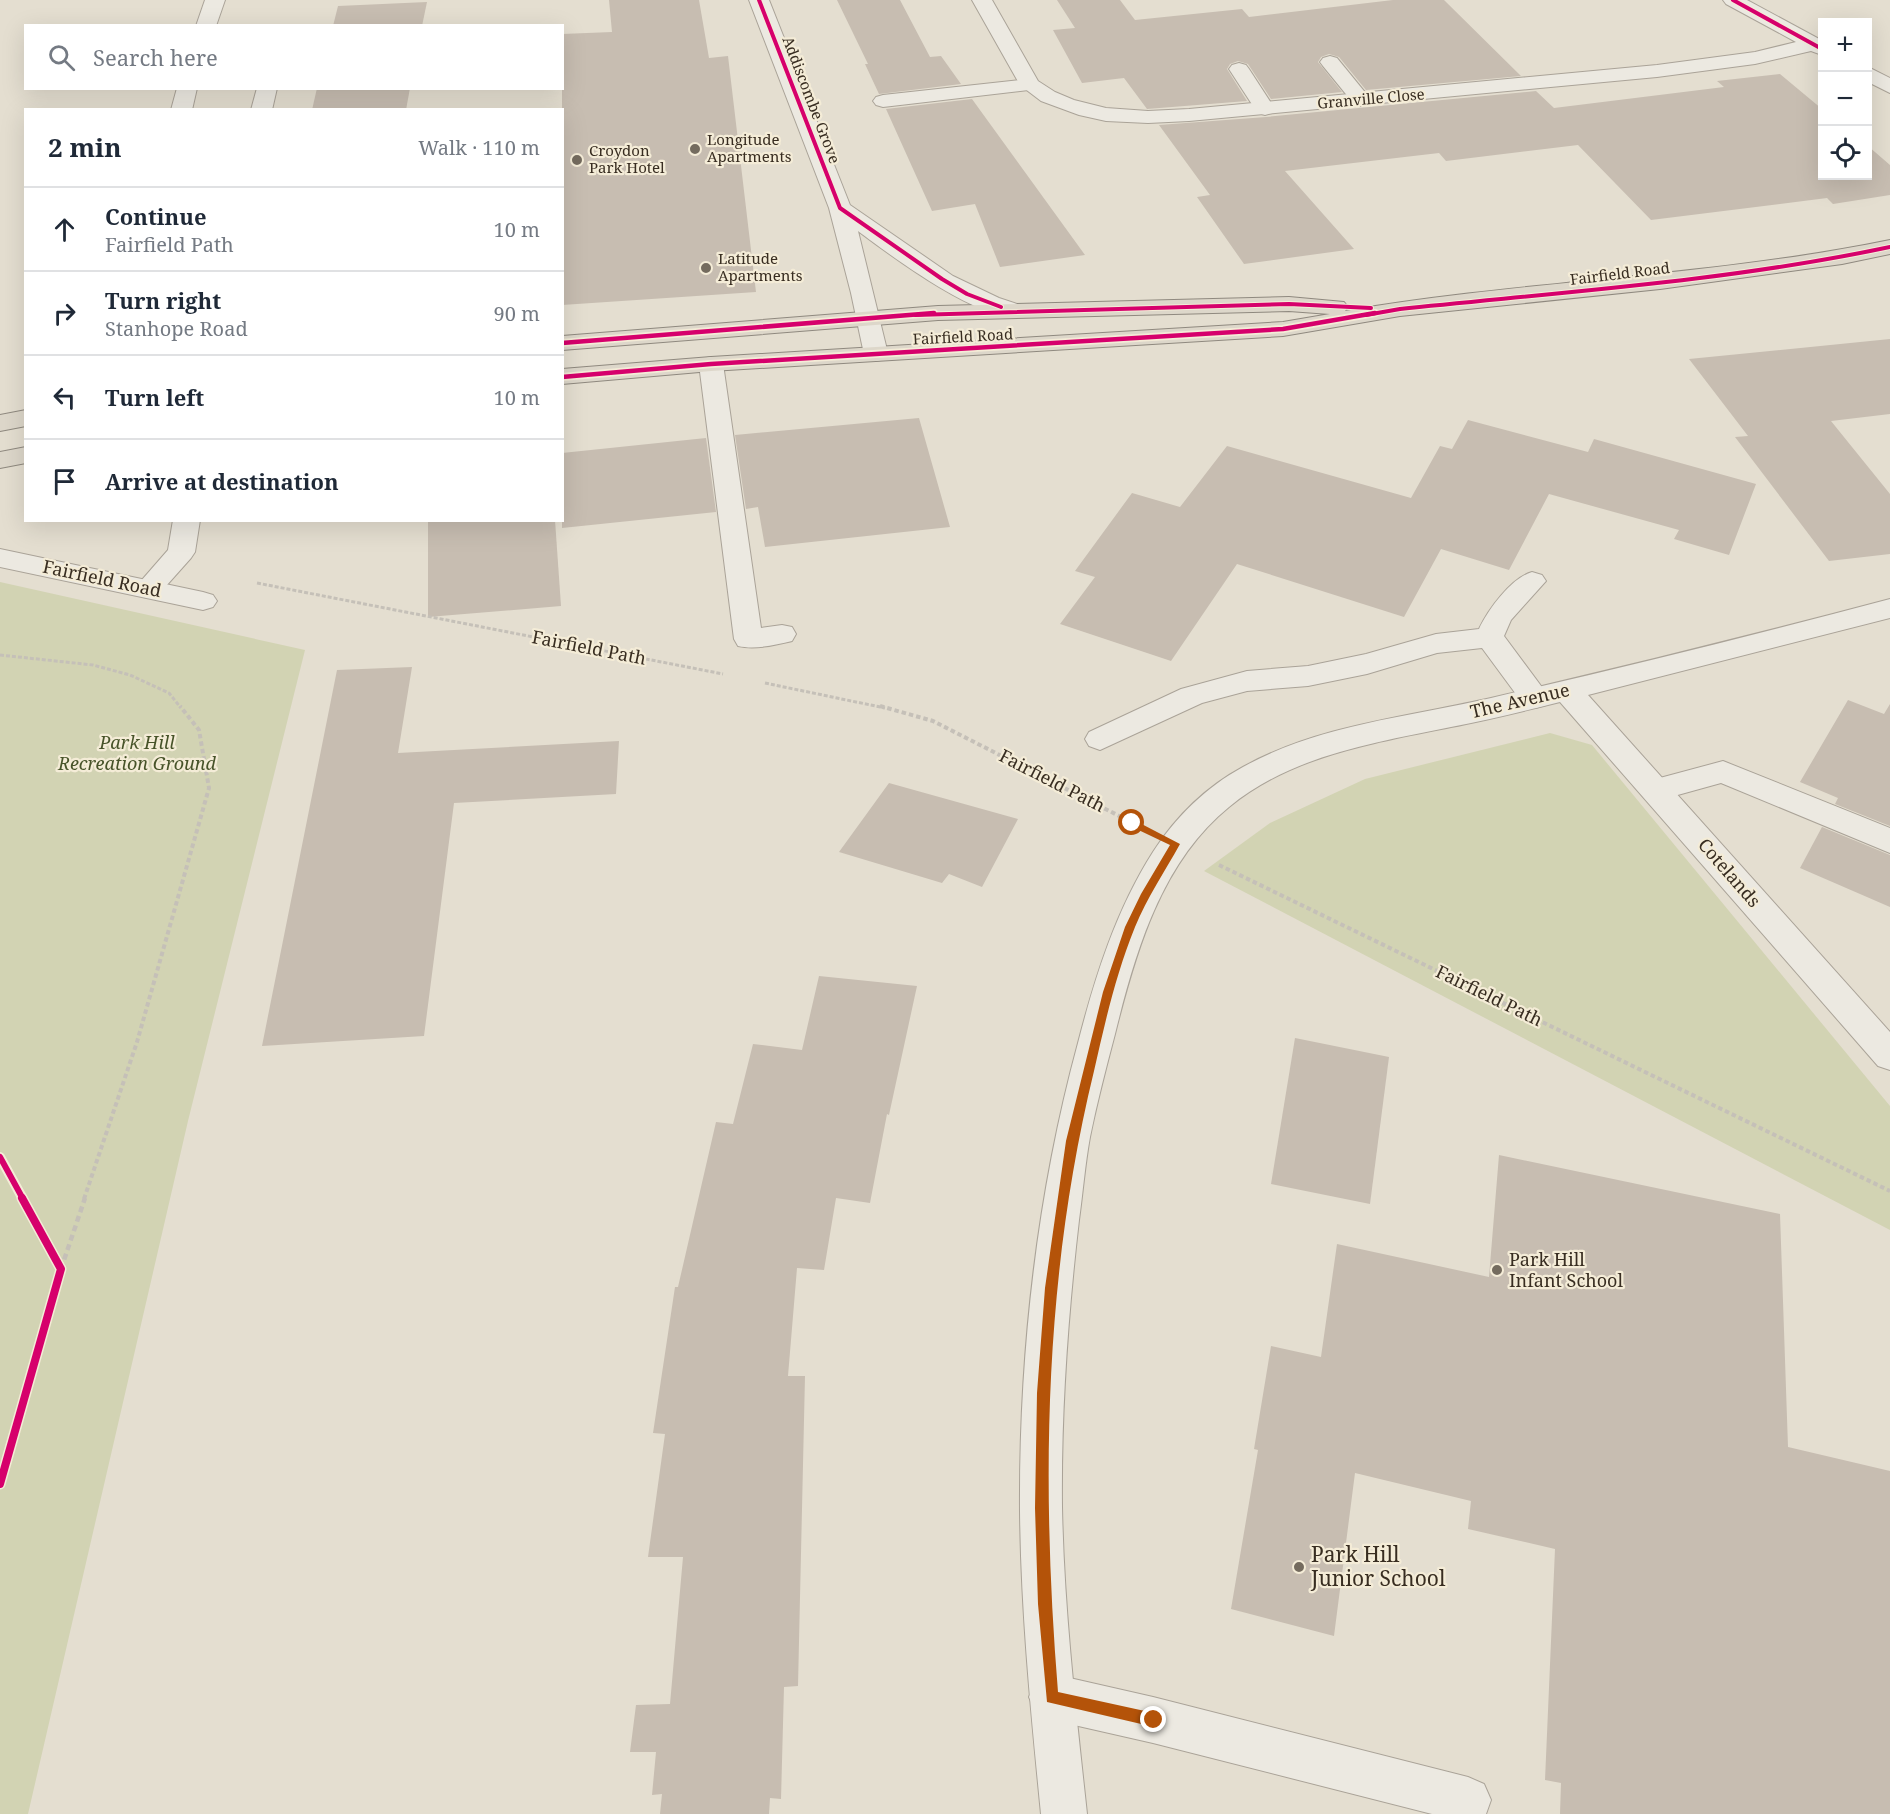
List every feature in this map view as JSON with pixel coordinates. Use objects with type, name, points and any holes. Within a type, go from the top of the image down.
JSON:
[{"type":"highway","name":"Fairfield Road","points":[[564,377],[711,364],[1283,329],[1400,309],[1660,282],[1842,257],[1890,247]]},
{"type":"highway","name":"Fairfield Road","points":[[1842,257],[1890,258]]},
{"type":"highway","name":"Fairfield Road","points":[[564,343],[868,317],[1015,311],[1289,304],[1400,309]]},
{"type":"highway","points":[[0,423],[24,418]]},
{"type":"highway","points":[[0,460],[24,455]]},
{"type":"street","points":[[207,24],[215,0]]},
{"type":"street","name":"Addiscombe Grove","points":[[759,0],[840,208],[876,354]]},
{"type":"street","points":[[883,101],[1030,85],[982,0]]},
{"type":"street","points":[[1733,0],[1818,46]]},
{"type":"street","name":"Granville Close","points":[[1030,85],[1041,93],[1069,106],[1118,117],[1157,118],[1361,100],[1722,63],[1818,46]]},
{"type":"street","points":[[1330,62],[1361,100]]},
{"type":"street","points":[[1239,69],[1265,109]]},
{"type":"street","points":[[1872,76],[1890,87]]},
{"type":"street","points":[[182,108],[187,90]]},
{"type":"street","points":[[262,108],[266,90]]},
{"type":"street","points":[[840,208],[922,266],[967,294],[988,304],[1015,311]]},
{"type":"street","points":[[711,364],[748,639],[782,634]]},
{"type":"street","points":[[148,589],[181,552],[187,522]]},
{"type":"street","name":"Fairfield Road","points":[[0,558],[203,601]]},
{"type":"street","points":[[1489,637],[1499,616],[1532,581]]},
{"type":"street","name":"The Avenue","points":[[1064,1814],[1044,1604],[1041,1520],[1043,1393],[1051,1288],[1071,1141],[1108,992],[1130,927],[1146,894],[1176,844],[1222,795],[1252,775],[1304,753],[1346,741],[1535,698],[1890,608]]},
{"type":"street","points":[[1489,637],[1535,698]]},
{"type":"street","points":[[1100,739],[1192,696],[1247,681],[1308,676],[1366,664],[1436,644],[1489,637]]},
{"type":"street","name":"Cotelands","points":[[1567,690],[1890,1056]]},
{"type":"street","points":[[1656,790],[1723,772],[1890,841]]},
{"type":"street","points":[[1052,1697],[1154,1720],[1468,1800]]},
{"type":"path","points":[[0,655],[93,665],[130,675],[169,693],[199,730],[209,788],[137,1042],[58,1280]]},
{"type":"path","points":[[56,1259],[61,1269]]},
{"type":"green space","name":"Park Hill Recreation Ground","points":[[0,582],[305,650],[188,1121],[28,1814],[0,1814]]},
{"type":"green space","points":[[1550,733],[1592,745],[1890,1106],[1890,1230],[1204,871],[1270,823],[1365,779]]},
{"type":"building","points":[[609,0],[699,0],[709,58],[728,56],[756,292],[564,305],[564,108],[562,108],[562,90],[564,90],[564,34],[612,32]]},
{"type":"building","points":[[837,0],[900,0],[930,57],[941,56],[961,84],[879,94],[865,64],[868,64]]},
{"type":"building","points":[[1057,0],[1120,0],[1135,20],[1242,9],[1249,17],[1393,0],[1444,0],[1521,76],[1366,90],[1339,57],[1329,54],[1321,57],[1318,62],[1342,92],[1271,99],[1248,64],[1238,61],[1230,64],[1227,69],[1247,101],[1147,109],[1124,78],[1082,83],[1053,30],[1075,28]]},
{"type":"building","points":[[427,2],[422,24],[334,24],[338,6]]},
{"type":"building","points":[[1780,74],[1818,106],[1818,180],[1872,180],[1872,149],[1890,165],[1890,195],[1833,204],[1827,198],[1651,220],[1578,145],[1446,161],[1439,153],[1285,171],[1354,249],[1244,264],[1197,197],[1210,195],[1159,125],[1536,91],[1554,108],[1724,87],[1717,81]]},
{"type":"building","points":[[317,90],[410,90],[406,108],[312,108]]},
{"type":"building","points":[[972,99],[1085,255],[1000,267],[975,204],[932,211],[886,109]]},
{"type":"building","points":[[1890,339],[1890,414],[1831,421],[1890,494],[1890,554],[1829,561],[1735,437],[1748,436],[1689,359]]},
{"type":"building","points":[[919,418],[950,527],[765,547],[758,507],[746,509],[735,435]]},
{"type":"building","points":[[1468,420],[1588,452],[1594,439],[1756,484],[1729,555],[1674,539],[1679,530],[1549,494],[1509,570],[1441,549],[1404,617],[1237,564],[1171,661],[1060,624],[1095,577],[1075,571],[1132,493],[1180,507],[1227,446],[1411,498],[1440,446],[1452,449]]},
{"type":"building","points":[[706,438],[716,512],[562,528],[562,522],[564,522],[564,453]]},
{"type":"building","points":[[428,522],[555,522],[561,606],[428,617]]},
{"type":"building","points":[[412,667],[398,753],[619,741],[616,794],[454,803],[424,1036],[262,1046],[337,670]]},
{"type":"building","points":[[1848,700],[1884,714],[1890,704],[1890,826],[1835,804],[1838,798],[1800,782]]},
{"type":"building","points":[[889,783],[1018,819],[982,887],[949,874],[942,883],[839,852]]},
{"type":"building","points":[[1822,827],[1890,855],[1890,907],[1800,868]]},
{"type":"building","points":[[819,976],[917,986],[889,1115],[887,1114],[870,1203],[836,1198],[824,1270],[797,1268],[788,1376],[805,1376],[798,1686],[784,1687],[781,1799],[770,1798],[769,1814],[660,1814],[662,1794],[652,1795],[656,1752],[630,1752],[636,1705],[670,1704],[683,1557],[648,1557],[665,1434],[653,1433],[675,1287],[678,1287],[716,1122],[733,1124],[753,1044],[802,1050]]},
{"type":"building","points":[[1295,1038],[1389,1057],[1370,1204],[1271,1184]]},
{"type":"building","points":[[1499,1155],[1780,1214],[1788,1447],[1890,1471],[1890,1814],[1560,1814],[1561,1783],[1545,1780],[1555,1549],[1468,1529],[1471,1501],[1355,1473],[1334,1636],[1231,1609],[1258,1450],[1254,1449],[1271,1346],[1321,1357],[1337,1244],[1489,1277]]},
{"type":"cycle path","points":[[759,0],[840,208],[942,279],[967,294],[1001,307]]},
{"type":"cycle path","points":[[1733,0],[1818,47]]},
{"type":"cycle path","points":[[564,377],[711,364],[1283,329],[1400,309],[1660,282],[1842,257],[1890,247]]},
{"type":"cycle path","points":[[564,343],[938,313],[1289,304],[1371,308]]},
{"type":"cycle path","points":[[0,1157],[61,1269],[0,1484]]},
{"type":"place","name":"Longitude Apartments","points":[[695,149]]},
{"type":"place","name":"Croydon Park Hotel","points":[[577,160]]},
{"type":"place","name":"Latitude Apartments","points":[[706,268]]},
{"type":"place","name":"Park Hill Infant School","points":[[1497,1270]]},
{"type":"place","name":"Park Hill Junior School","points":[[1299,1567]]},
{"type":"route","points":[[1132,823],[1176,844],[1146,894],[1130,927],[1108,992],[1071,1141],[1051,1288],[1043,1393],[1041,1508],[1044,1604],[1052,1697],[1154,1720]]}]
